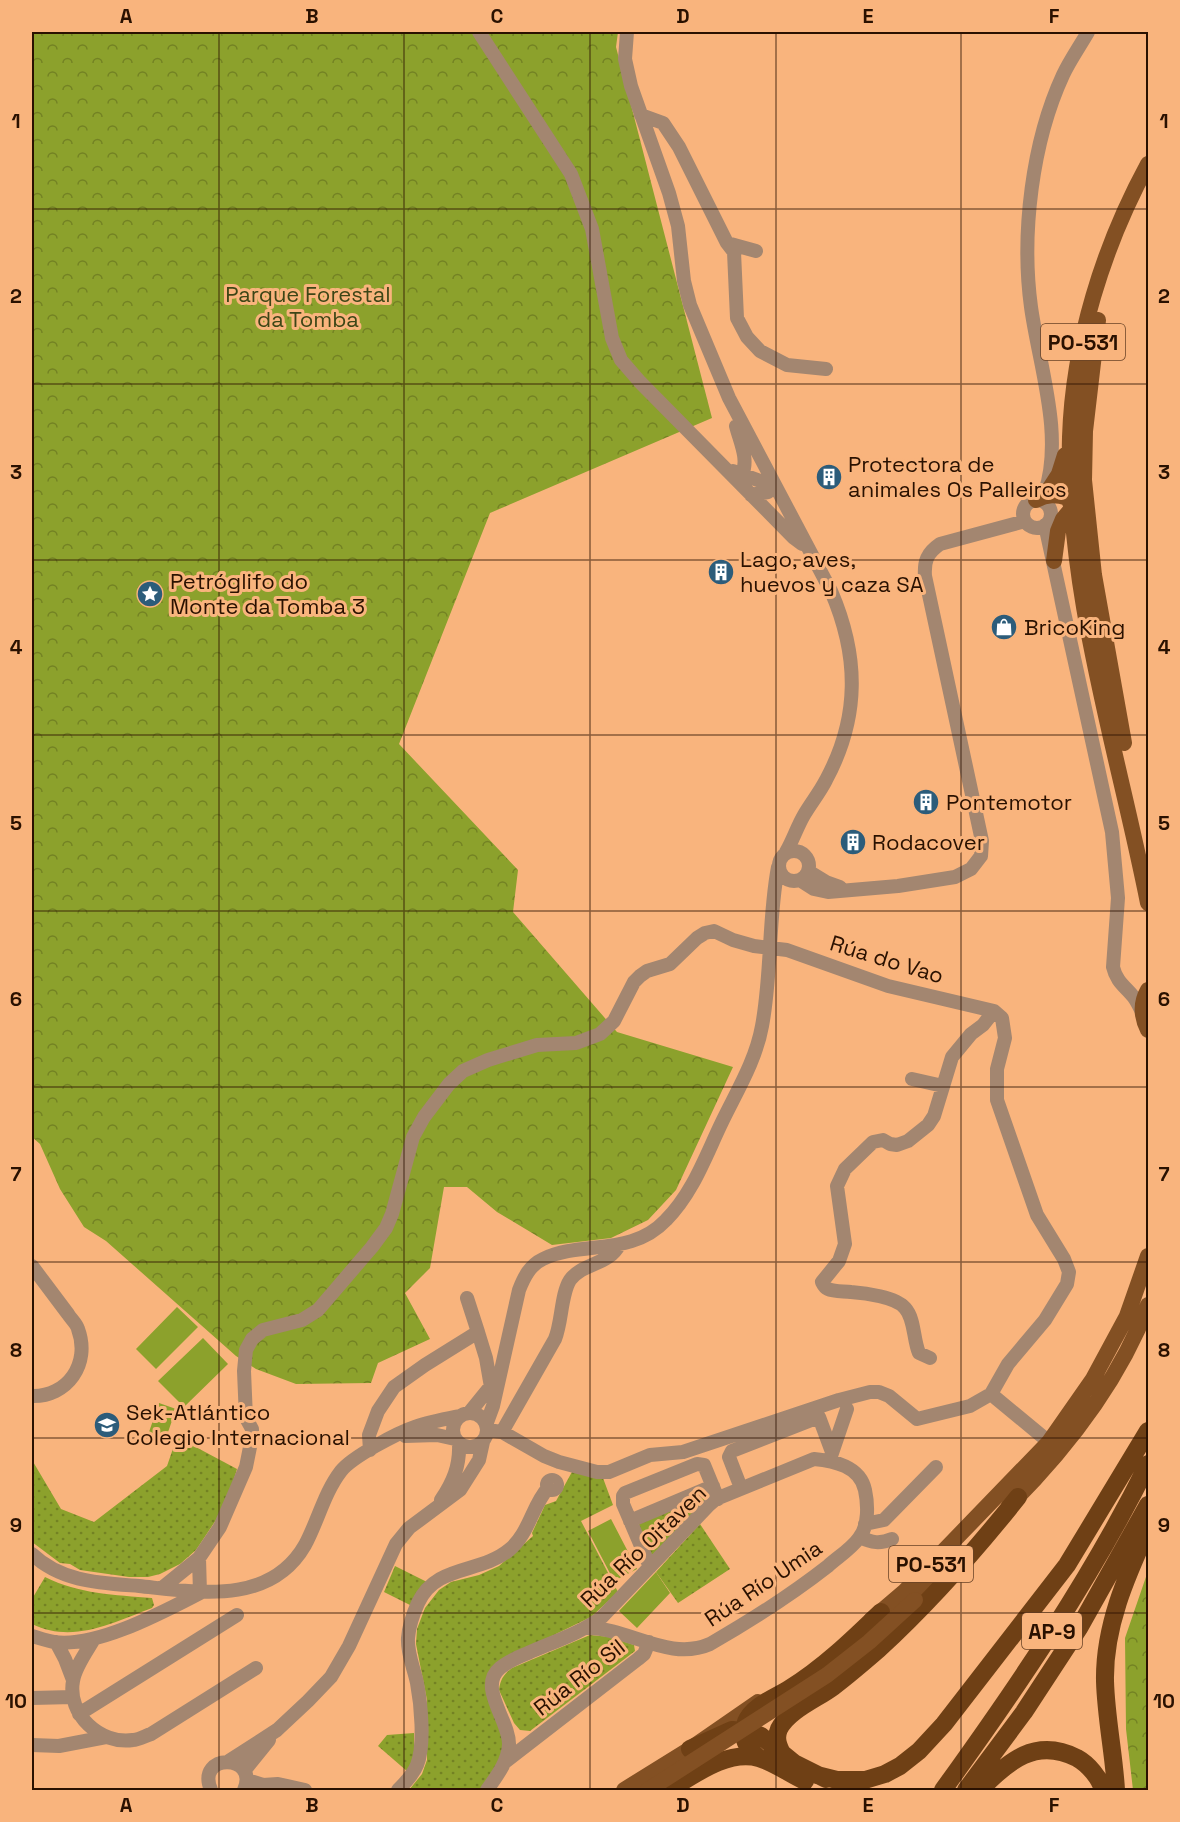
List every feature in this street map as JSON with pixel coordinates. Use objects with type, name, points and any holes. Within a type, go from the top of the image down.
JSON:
[{"type":"highway","points":[[821,1783],[837,1780],[865,1780],[885,1774],[919,1751],[944,1724],[1067,1565],[1149,1431]]},
{"type":"highway","name":"AP-9","points":[[943,1791],[1014,1690],[1096,1559],[1149,1464]]},
{"type":"highway","points":[[782,1762],[777,1738],[783,1723],[834,1687],[920,1611],[977,1548],[1018,1497]]},
{"type":"highway","name":"AP-9","points":[[966,1791],[1024,1712],[1079,1628],[1149,1505]]},
{"type":"highway","points":[[1116,1791],[1105,1679],[1107,1653],[1118,1600],[1127,1574],[1149,1528]]},
{"type":"highway","points":[[759,1758],[746,1746],[744,1730],[746,1721],[753,1712],[837,1654],[881,1612]]},
{"type":"highway","points":[[690,1749],[723,1732],[732,1730],[744,1730],[761,1736],[782,1762],[800,1791]]},
{"type":"highway","points":[[980,1791],[1014,1760],[1034,1751],[1054,1750],[1065,1752],[1082,1761],[1101,1785],[1102,1791]]},
{"type":"highway","points":[[669,1791],[729,1759],[759,1758],[782,1762],[821,1783],[849,1791]]},
{"type":"main road","name":"PO-531","points":[[1149,164],[1115,233],[1096,288],[1077,371],[1073,429],[1072,508],[1079,579],[1149,903]]},
{"type":"main road","name":"PO-531","points":[[1147,849],[1126,752],[1094,575],[1084,480],[1085,431],[1097,326],[1106,283],[1125,231],[1149,182]]},
{"type":"main road","points":[[1042,497],[1059,474],[1079,411],[1090,387]]},
{"type":"main road","points":[[1042,497],[1068,498],[1077,520],[1085,584],[1103,656],[1128,786],[1147,849]]},
{"type":"main road","points":[[1054,561],[1058,531],[1063,519],[1072,508]]},
{"type":"main road","points":[[1149,989],[1142,1004],[1142,1012],[1149,1030]]},
{"type":"main road","name":"PO-531","points":[[624,1791],[783,1686],[881,1612],[905,1591],[1049,1442],[1093,1379],[1127,1316],[1149,1256]]},
{"type":"main road","name":"PO-531","points":[[648,1791],[827,1675],[869,1642],[915,1600],[1018,1497],[1081,1425],[1100,1396],[1149,1305]]},
{"type":"street","points":[[479,32],[570,174],[583,202],[592,230],[612,338],[621,360],[751,495],[808,549]]},
{"type":"street","points":[[200,1791],[210,1784],[210,1772],[218,1764],[229,1761],[277,1730],[331,1677],[349,1646],[396,1544],[409,1528],[460,1490],[470,1476],[478,1460],[519,1290],[530,1268],[542,1259],[557,1254],[619,1245],[646,1236],[665,1221],[682,1201],[751,1063],[758,1042],[764,1012],[779,861],[793,852],[800,822],[826,780],[838,755],[846,730],[851,707],[852,675],[850,650],[843,620],[831,591],[729,398],[690,305],[684,281],[678,226],[669,193],[631,86],[625,59],[627,32]]},
{"type":"street","points":[[1042,497],[1031,501],[1024,507],[1025,521],[1032,527],[1045,525],[1050,518],[1050,509],[1042,497],[1050,465],[1051,423],[1030,307],[1026,252],[1035,171],[1045,127],[1063,76],[1088,32]]},
{"type":"street","points":[[641,115],[663,123],[679,147],[727,243],[734,252],[737,318],[747,337],[760,351],[787,365],[826,369]]},
{"type":"street","points":[[727,243],[756,251]]},
{"type":"street","points":[[729,398],[744,453],[745,468],[742,475]]},
{"type":"street","points":[[1051,423],[1073,429]]},
{"type":"street","points":[[726,468],[774,486]]},
{"type":"street","points":[[751,495],[768,492],[774,486]]},
{"type":"street","points":[[778,867],[780,872],[851,890],[898,886],[955,877],[971,869],[981,856],[981,841],[924,564],[929,551],[940,544],[1025,521]]},
{"type":"street","points":[[1045,525],[1112,832],[1118,898],[1112,959],[1114,971],[1122,987],[1133,995],[1142,1012]]},
{"type":"street","points":[[774,895],[798,877],[808,860],[793,852]]},
{"type":"street","name":"Rúa do Vao","points":[[199,1558],[220,1527],[246,1467],[252,1429],[246,1418],[244,1371],[246,1350],[252,1339],[263,1330],[302,1320],[318,1310],[372,1247],[386,1228],[392,1214],[413,1137],[424,1117],[449,1084],[463,1071],[488,1060],[537,1045],[576,1043],[600,1034],[614,1021],[634,982],[640,976],[647,971],[670,964],[705,933],[714,931],[733,940],[787,950],[888,986],[994,1011]]},
{"type":"street","points":[[1114,971],[1129,986],[1137,990],[1149,989]]},
{"type":"street","points":[[485,1432],[502,1432],[544,1456],[597,1472],[609,1472],[650,1455],[683,1452],[839,1400],[870,1392],[879,1392],[889,1396],[917,1419],[970,1406],[991,1394],[1008,1364],[1045,1320],[1067,1284],[1069,1272],[1064,1259],[1036,1215],[997,1100],[997,1069],[1003,1050],[1005,1028],[1002,1018],[994,1011],[983,1025],[971,1034],[952,1058],[934,1116],[928,1125],[908,1141],[897,1145],[883,1140],[873,1142],[844,1168],[837,1186],[844,1244],[839,1261],[822,1282],[825,1288],[897,1301],[910,1314],[919,1353],[930,1358]]},
{"type":"street","points":[[912,1079],[943,1086]]},
{"type":"street","points":[[502,1432],[555,1339],[560,1326],[566,1288],[571,1279],[579,1271],[606,1258],[619,1245]]},
{"type":"street","points":[[32,1266],[78,1328],[81,1348],[79,1366],[70,1382],[57,1392],[32,1396]]},
{"type":"street","points":[[467,1298],[484,1348],[491,1388]]},
{"type":"street","points":[[370,1450],[369,1435],[378,1411],[394,1387],[478,1332]]},
{"type":"street","points":[[438,1506],[455,1475],[460,1457],[453,1435],[453,1425],[491,1388],[499,1374]]},
{"type":"street","points":[[991,1394],[1049,1442]]},
{"type":"street","points":[[831,1456],[847,1409]]},
{"type":"street","points":[[32,1554],[61,1574],[79,1579],[201,1593],[235,1591],[275,1577],[293,1562],[305,1545],[332,1486],[342,1470],[354,1459],[426,1423],[464,1415],[480,1417],[485,1432]]},
{"type":"street","points":[[741,1488],[729,1457],[732,1451],[819,1417],[831,1456],[849,1467],[864,1486],[867,1505],[863,1531],[870,1542],[883,1543],[892,1539]]},
{"type":"street","points":[[396,1436],[421,1434],[457,1442],[472,1448],[485,1432]]},
{"type":"street","name":"Rúa Río Oitaven","points":[[588,1628],[603,1617],[709,1505],[716,1492],[741,1488],[805,1462],[831,1456]]},
{"type":"street","points":[[630,1521],[716,1492],[704,1465],[697,1464],[623,1496],[623,1504],[630,1521],[650,1567]]},
{"type":"street","name":"Rúa Río Umia","points":[[588,1628],[609,1630],[685,1651],[710,1644],[809,1581],[863,1531],[884,1520],[936,1467]]},
{"type":"street","points":[[398,1791],[411,1776],[420,1754],[419,1701],[408,1640],[411,1621],[419,1601],[426,1589],[436,1580],[454,1571],[482,1565],[511,1549],[548,1488]]},
{"type":"street","points":[[162,1588],[199,1558]]},
{"type":"street","points":[[199,1558],[198,1575],[201,1593]]},
{"type":"street","points":[[32,1636],[56,1642],[94,1639],[160,1614],[201,1593]]},
{"type":"street","points":[[79,1714],[237,1615]]},
{"type":"street","name":"Rúa Río Sil","points":[[487,1791],[504,1762],[509,1747],[504,1719],[492,1698],[491,1689],[497,1669],[510,1661],[588,1628]]},
{"type":"street","points":[[73,1680],[94,1639]]},
{"type":"street","points":[[56,1642],[73,1680],[73,1697],[79,1714],[92,1728],[106,1737],[121,1740],[134,1740],[151,1734],[256,1668]]},
{"type":"street","name":"Rúa Río Sil","points":[[504,1762],[638,1659],[644,1654],[649,1642]]},
{"type":"street","points":[[32,1698],[73,1697]]},
{"type":"street","points":[[245,1781],[277,1730]]},
{"type":"street","name":"Rúa Río Sil","points":[[508,1733],[514,1739],[530,1741]]},
{"type":"street","points":[[32,1745],[59,1746],[106,1737]]},
{"type":"street","points":[[229,1761],[240,1766],[245,1781]]},
{"type":"street","points":[[245,1781],[263,1785],[278,1784],[305,1791]]},
{"type":"green space","name":"Parque Forestal da Tomba","points":[[32,32],[618,32],[616,47],[712,418],[490,513],[399,744],[518,870],[513,912],[617,1032],[733,1067],[676,1190],[648,1220],[611,1238],[552,1245],[497,1212],[467,1187],[444,1187],[430,1268],[405,1293],[430,1339],[378,1363],[371,1383],[296,1384],[256,1369],[236,1356],[106,1241],[84,1227],[60,1189],[40,1144],[32,1137]]},
{"type":"green space","points":[[177,1307],[198,1327],[156,1369],[136,1349]]},
{"type":"green space","points":[[203,1338],[228,1364],[184,1407],[158,1381]]},
{"type":"green space","points":[[159,1403],[176,1409],[166,1438],[149,1432]]},
{"type":"green space","points":[[177,1437],[237,1469],[231,1489],[216,1520],[196,1550],[180,1564],[148,1577],[129,1577],[80,1570],[70,1564],[60,1563],[32,1542],[32,1460],[61,1509],[94,1522],[167,1466]]},
{"type":"green space","points":[[573,1470],[603,1478],[613,1505],[581,1521],[618,1592],[591,1617],[496,1663],[503,1748],[501,1758],[481,1790],[409,1790],[422,1774],[427,1760],[427,1700],[416,1644],[417,1629],[425,1608],[439,1590],[451,1582],[479,1575],[499,1566],[533,1536],[532,1533],[545,1505],[556,1501]]},
{"type":"green space","points":[[706,1494],[708,1499],[655,1554],[649,1555],[638,1526],[642,1520]]},
{"type":"green space","points":[[611,1519],[637,1569],[614,1581],[588,1531]]},
{"type":"green space","points":[[700,1524],[730,1569],[678,1603],[656,1572]]},
{"type":"green space","points":[[395,1566],[427,1582],[412,1606],[384,1592]]},
{"type":"green space","points":[[1148,1571],[1148,1790],[1133,1790],[1126,1729],[1125,1638]]},
{"type":"green space","points":[[656,1572],[670,1593],[637,1628],[619,1611]]},
{"type":"green space","points":[[45,1577],[84,1590],[111,1595],[152,1598],[154,1605],[152,1608],[92,1629],[77,1632],[47,1630],[32,1624],[32,1599]]},
{"type":"green space","points":[[590,1635],[610,1637],[634,1645],[635,1651],[530,1731],[520,1730],[514,1723],[499,1690],[505,1675],[512,1668]]},
{"type":"green space","points":[[414,1733],[414,1754],[408,1772],[378,1746],[387,1735]]},
{"type":"place","name":"Protectora de animales Os Palleiros","points":[[829,477]]},
{"type":"place","name":"Lago, aves, huevos y caza SA","points":[[721,572]]},
{"type":"place","name":"Petróglifo do Monte da Tomba 3","points":[[150,594]]},
{"type":"place","name":"BricoKing","points":[[1004,627]]},
{"type":"place","name":"Pontemotor","points":[[926,802]]},
{"type":"place","name":"Rodacover","points":[[853,842]]},
{"type":"place","name":"Sek-Atlántico Colegio Internacional","points":[[107,1425]]}]
